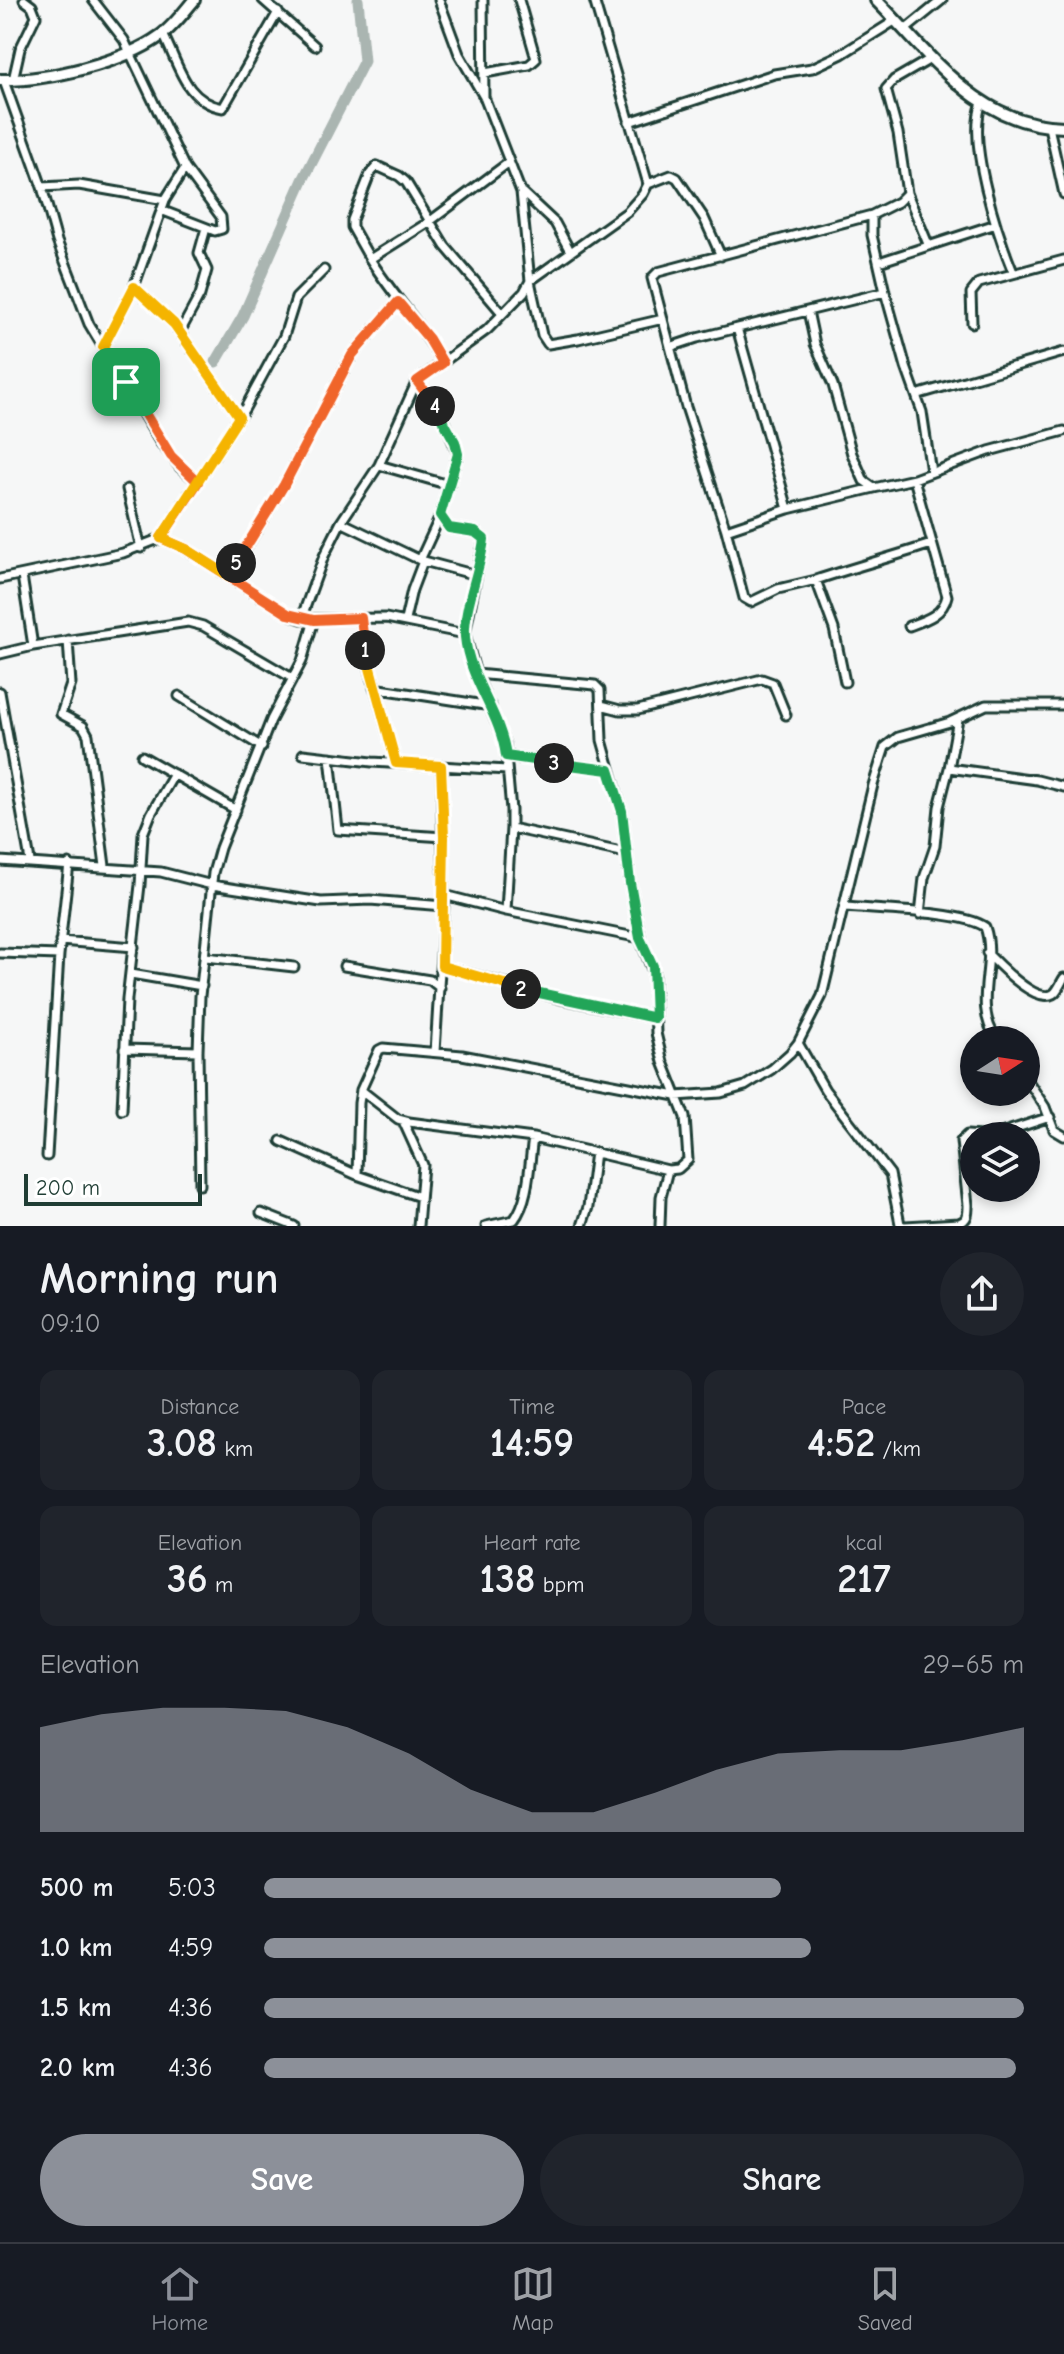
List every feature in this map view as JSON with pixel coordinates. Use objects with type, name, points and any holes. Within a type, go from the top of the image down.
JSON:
[{"type":"main road","points":[[6,80],[70,70],[130,52],[163,34],[194,0]]},
{"type":"main road","points":[[876,0],[932,58],[982,103],[1007,117],[1049,127],[1064,127]]},
{"type":"street","points":[[24,0],[32,6],[36,16],[6,80],[57,241],[89,324],[160,442],[180,467],[198,482]]},
{"type":"street","points":[[93,0],[130,52],[185,168],[223,221],[218,231],[161,210]]},
{"type":"street","points":[[263,0],[315,46]]},
{"type":"street","points":[[439,0],[459,54],[484,97],[521,192],[530,281],[542,335],[548,344],[663,319]]},
{"type":"street","points":[[483,0],[484,97]]},
{"type":"street","points":[[485,73],[529,65],[536,59],[519,0]]},
{"type":"street","points":[[594,0],[648,184]]},
{"type":"street","points":[[905,30],[942,0]]},
{"type":"street","points":[[163,34],[191,93],[205,103],[223,108],[278,12]]},
{"type":"street","points":[[629,122],[774,74],[812,68],[842,54],[896,20]]},
{"type":"street","points":[[928,244],[907,193],[898,133],[886,89],[894,80],[932,58]]},
{"type":"street","points":[[982,103],[977,123],[985,187],[1013,272]]},
{"type":"street","points":[[1049,127],[1064,194]]},
{"type":"street","points":[[370,259],[429,222],[508,163]]},
{"type":"street","points":[[443,363],[429,339],[398,302],[352,227],[373,169],[383,167],[406,182],[445,246],[502,313]]},
{"type":"street","points":[[103,347],[134,287],[165,200],[185,168]]},
{"type":"street","points":[[301,619],[319,567],[341,522],[379,465],[417,381],[477,339],[524,292],[530,281],[627,212],[648,184],[671,175],[677,178],[704,218],[721,256]]},
{"type":"street","points":[[42,187],[79,185],[165,200]]},
{"type":"street","points":[[521,192],[555,223],[570,251]]},
{"type":"street","points":[[907,193],[898,202],[872,215],[658,272],[653,282],[686,407],[747,602],[778,589],[931,544]]},
{"type":"street","points":[[872,215],[872,235],[885,292],[922,412],[931,472]]},
{"type":"street","points":[[879,262],[996,224]]},
{"type":"street","points":[[180,332],[200,295],[207,270],[199,253],[206,228]]},
{"type":"street","points":[[972,323],[974,287],[979,283],[1064,260]]},
{"type":"street","points":[[0,579],[141,548],[161,538],[239,417],[284,336],[296,298],[324,270]]},
{"type":"street","points":[[134,287],[160,309],[180,332],[239,417]]},
{"type":"street","points":[[670,347],[885,292]]},
{"type":"street","points":[[229,576],[297,460],[352,355],[398,302]]},
{"type":"street","points":[[808,311],[815,344],[833,385],[852,454],[864,481],[874,488]]},
{"type":"street","points":[[737,328],[788,509]]},
{"type":"street","points":[[916,395],[1064,352]]},
{"type":"street","points":[[405,620],[412,590],[457,461],[457,448],[439,412],[417,381]]},
{"type":"street","points":[[726,530],[788,509],[914,479],[989,451],[1064,431]]},
{"type":"street","points":[[379,465],[449,485]]},
{"type":"street","points":[[909,626],[937,614],[946,602],[946,592],[914,479]]},
{"type":"street","points":[[127,489],[141,548]]},
{"type":"street","points":[[440,515],[449,528],[467,530],[482,536],[484,542],[465,634],[476,674],[505,744],[511,828],[506,911]]},
{"type":"street","points":[[341,522],[422,560],[476,575]]},
{"type":"street","points":[[161,538],[186,549],[288,614],[301,619],[405,620],[465,634]]},
{"type":"street","points":[[22,576],[33,646]]},
{"type":"street","points":[[816,580],[834,629],[845,682]]},
{"type":"street","points":[[361,618],[365,652],[396,763]]},
{"type":"street","points":[[200,1185],[198,1051],[216,859],[262,747],[302,661],[314,620]]},
{"type":"street","points":[[0,654],[68,640],[195,623],[292,678]]},
{"type":"street","points":[[68,640],[71,684],[61,714],[83,726],[88,735],[105,866]]},
{"type":"street","points":[[361,1090],[403,1121],[533,1138],[668,1170],[685,1164],[689,1154],[685,1117],[658,1046],[653,966],[640,938],[622,811],[602,740],[600,690],[595,685],[476,674]]},
{"type":"street","points":[[601,705],[620,710],[638,710],[767,679],[773,683],[786,715]]},
{"type":"street","points":[[374,688],[491,706]]},
{"type":"street","points":[[0,692],[30,861]]},
{"type":"street","points":[[179,696],[262,747]]},
{"type":"street","points":[[357,1175],[361,1090],[381,1049],[435,1052],[676,1096],[721,1093],[745,1086],[772,1069],[798,1043],[822,996],[885,747],[898,737],[958,719],[986,705],[1064,705]]},
{"type":"street","points":[[920,914],[924,878],[935,846],[939,807],[958,719]]},
{"type":"street","points":[[303,754],[507,770]]},
{"type":"street","points":[[142,756],[236,810]]},
{"type":"street","points":[[506,756],[609,770]]},
{"type":"street","points":[[330,757],[338,830],[444,837]]},
{"type":"street","points":[[435,1052],[444,906],[441,766]]},
{"type":"street","points":[[949,768],[1037,780],[1064,787]]},
{"type":"street","points":[[122,1110],[124,1049],[145,825],[174,774]]},
{"type":"street","points":[[511,828],[626,853]]},
{"type":"street","points":[[0,861],[140,869],[212,885],[321,902],[370,900],[444,906]]},
{"type":"street","points":[[47,1156],[60,941],[69,864]]},
{"type":"street","points":[[444,895],[640,938]]},
{"type":"street","points":[[845,907],[981,923],[987,932],[986,1014],[989,1026]]},
{"type":"street","points":[[60,941],[134,947]]},
{"type":"street","points":[[0,953],[59,955]]},
{"type":"street","points":[[987,953],[1011,977],[1039,994],[1055,993],[1064,978]]},
{"type":"street","points":[[206,957],[294,967]]},
{"type":"street","points":[[344,966],[430,980],[441,976]]},
{"type":"street","points":[[442,966],[561,999],[655,1018]]},
{"type":"street","points":[[131,974],[202,986]]},
{"type":"street","points":[[430,980],[440,988]]},
{"type":"street","points":[[798,1043],[825,1090],[890,1174],[903,1226],[959,1223],[968,1216],[968,1202]]},
{"type":"street","points":[[124,1049],[198,1051]]},
{"type":"street","points":[[1040,1101],[1054,1130],[1064,1136]]},
{"type":"street","points":[[1035,1122],[1050,1117]]},
{"type":"street","points":[[403,1121],[422,1158],[418,1226]]},
{"type":"street","points":[[486,1226],[511,1222],[519,1214],[533,1138]]},
{"type":"street","points":[[281,1141],[357,1175],[420,1197]]},
{"type":"street","points":[[582,1226],[588,1207],[595,1152]]},
{"type":"street","points":[[660,1226],[661,1197],[668,1170]]},
{"type":"street","points":[[261,1213],[294,1226]]},
{"type":"waterway","points":[[216,362],[243,316],[303,180],[364,61],[358,0]]},
{"type":"route","points":[[126,382],[103,347],[134,287],[174,324],[239,417],[184,506],[161,538],[186,549],[229,576],[284,485],[362,340],[398,302],[419,325],[443,363],[417,381],[446,424],[458,454],[440,515],[449,528],[475,532],[484,539],[465,634],[467,648],[500,730],[506,756],[609,770],[622,811],[640,938],[653,966],[655,1018],[561,999],[442,966],[444,837],[441,766],[396,763],[365,652],[361,618],[314,620],[288,614],[186,549],[161,538],[198,482],[180,467],[160,442],[126,382]]}]
